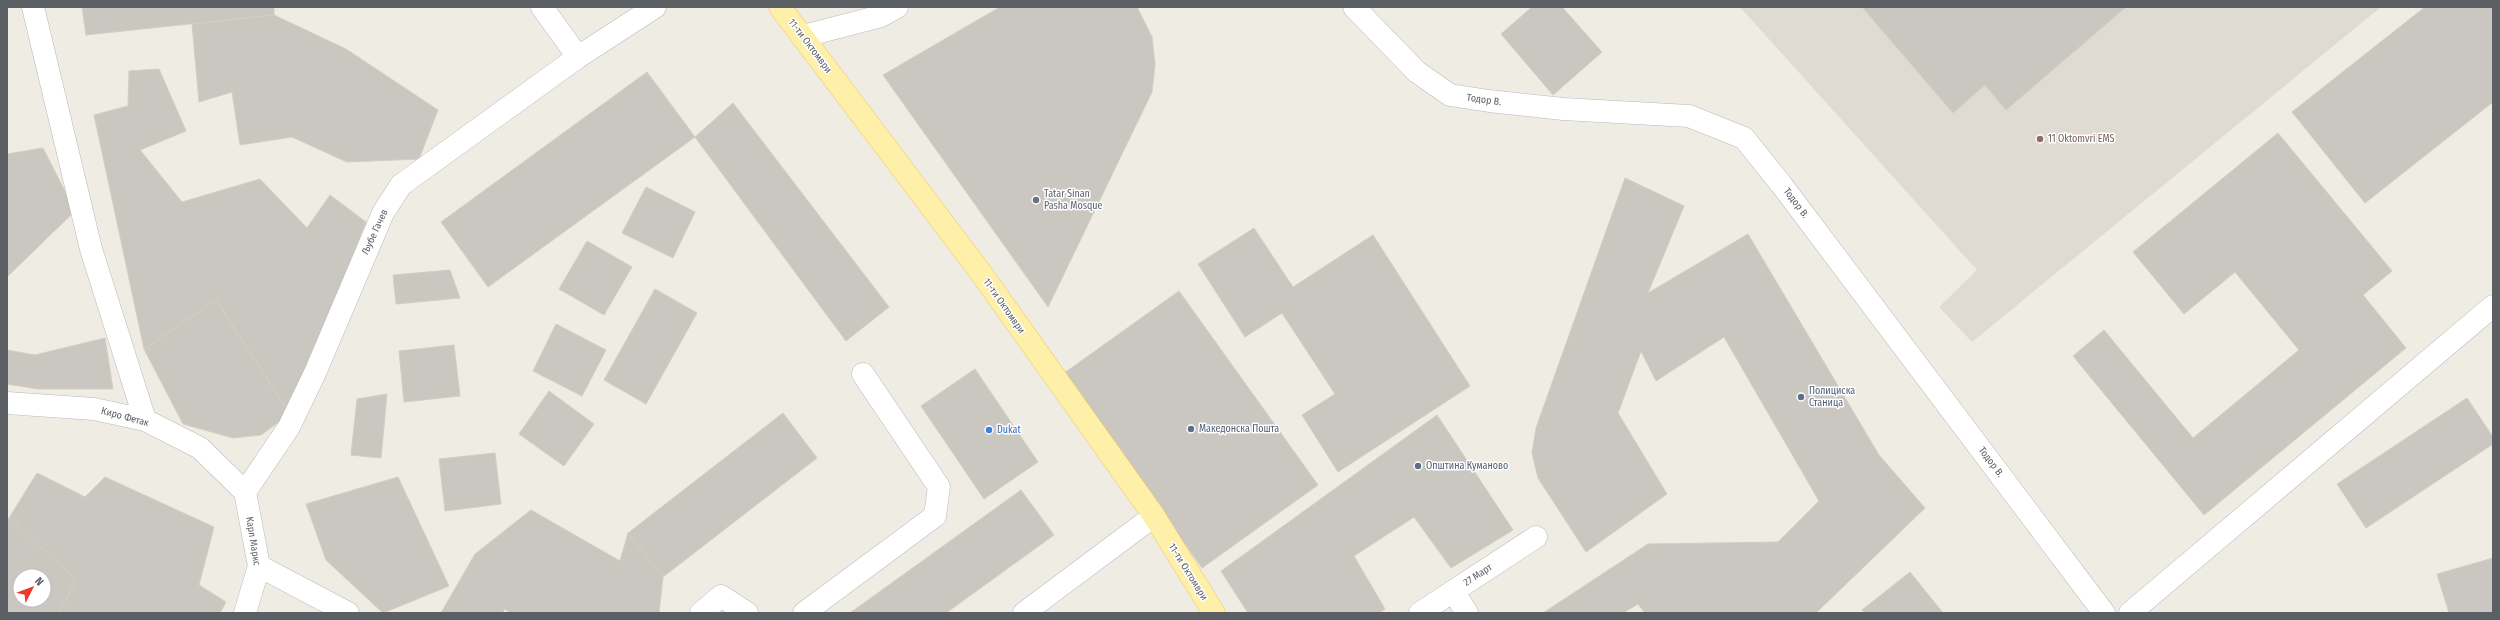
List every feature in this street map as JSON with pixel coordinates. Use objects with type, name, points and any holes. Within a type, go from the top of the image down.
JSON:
[{"type":"main road","name":"11-ти Октомври","points":[[780,7],[804,36],[981,273],[1154,516],[1214,613]]},
{"type":"street","points":[[33,7],[91,249],[145,420]]},
{"type":"street","points":[[542,7],[578,57]]},
{"type":"street","name":"Љубе Гачев","points":[[244,492],[289,427],[315,373],[383,213],[401,185],[578,57],[655,7]]},
{"type":"street","points":[[804,36],[881,16],[898,7]]},
{"type":"street","name":"Тодор В.","points":[[1354,7],[1417,72],[1450,95],[1563,109],[1689,116],[1744,138],[1781,184],[2104,613]]},
{"type":"street","points":[[2130,613],[2493,306]]},
{"type":"street","points":[[804,613],[935,516],[939,486],[863,374]]},
{"type":"street","name":"Киро Фетак","points":[[7,403],[94,409],[145,420],[200,448],[244,492]]},
{"type":"street","name":"Карл Маркс","points":[[244,492],[259,566],[246,612]]},
{"type":"street","points":[[1024,613],[1154,516]]},
{"type":"street","name":"27 Март","points":[[1420,613],[1536,537]]},
{"type":"street","points":[[259,566],[348,613]]},
{"type":"street","points":[[1453,591],[1467,613]]},
{"type":"street","points":[[701,613],[721,596],[747,613]]},
{"type":"shaded area","name":"11 Oktomvri EMS","points":[[1740,7],[2381,7],[1972,342],[1939,307],[1977,270]]},
{"type":"building","points":[[82,7],[274,7],[274,15],[86,35]]},
{"type":"building","name":"Tatar Sinan Pasha Mosque","points":[[1000,7],[1137,7],[1152,37],[1155,65],[1152,92],[1048,307],[883,75]]},
{"type":"building","points":[[1532,7],[1562,7],[1602,52],[1553,95],[1501,34]]},
{"type":"building","points":[[1862,7],[2126,7],[2006,110],[1985,85],[1953,113]]},
{"type":"building","points":[[2425,7],[2493,7],[2493,102],[2365,203],[2292,112]]},
{"type":"building","points":[[274,15],[346,49],[438,110],[419,159],[347,162],[292,137],[240,145],[232,92],[199,102],[192,24]]},
{"type":"building","points":[[159,69],[186,131],[140,150],[182,202],[260,179],[307,228],[330,195],[366,222],[290,414],[216,300],[144,349],[94,115],[128,106],[129,71]]},
{"type":"building","points":[[647,72],[695,137],[488,287],[441,222]]},
{"type":"building","points":[[733,103],[889,307],[846,341],[695,137]]},
{"type":"building","points":[[2278,133],[2392,271],[2363,295],[2406,348],[2204,515],[2073,356],[2104,330],[2193,438],[2299,350],[2235,272],[2184,314],[2133,252]]},
{"type":"building","points":[[43,148],[75,211],[7,277],[7,154]]},
{"type":"building","name":"Полициска Станица","points":[[1625,178],[1684,206],[1648,293],[1748,234],[1879,455],[1925,508],[1816,613],[1645,613],[1638,604],[1623,613],[1543,613],[1648,544],[1778,542],[1819,501],[1724,337],[1656,381],[1641,351],[1618,413],[1667,494],[1586,552],[1538,478],[1532,453],[1536,428]]},
{"type":"building","points":[[646,187],[695,212],[673,258],[622,233]]},
{"type":"building","points":[[1254,228],[1293,287],[1373,235],[1470,386],[1338,472],[1302,415],[1335,394],[1282,313],[1245,337],[1198,264]]},
{"type":"building","points":[[587,241],[632,267],[604,315],[559,289]]},
{"type":"building","points":[[450,270],[460,298],[396,304],[393,275]]},
{"type":"building","points":[[655,289],[697,313],[646,404],[604,380]]},
{"type":"building","name":"Македонска Пошта","points":[[1179,291],[1318,485],[1202,568],[1063,374]]},
{"type":"building","points":[[216,300],[290,414],[261,435],[233,438],[183,424],[144,349]]},
{"type":"building","points":[[556,324],[606,350],[582,396],[533,371]]},
{"type":"building","points":[[105,338],[113,389],[38,389],[7,384],[7,350],[35,355]]},
{"type":"building","points":[[454,345],[460,396],[404,402],[399,351]]},
{"type":"building","points":[[975,369],[1038,462],[984,499],[921,406]]},
{"type":"building","points":[[549,391],[594,424],[564,466],[519,434]]},
{"type":"building","points":[[387,394],[381,458],[351,455],[357,399]]},
{"type":"building","points":[[2467,398],[2493,437],[2493,444],[2366,528],[2337,484]]},
{"type":"building","points":[[783,413],[817,458],[663,577],[628,533]]},
{"type":"building","name":"Општина Куманово","points":[[1437,415],[1513,530],[1451,568],[1414,517],[1354,556],[1385,609],[1379,613],[1248,613],[1221,571]]},
{"type":"building","points":[[495,453],[501,504],[445,511],[439,459]]},
{"type":"building","points":[[37,473],[85,497],[105,477],[214,527],[199,585],[226,602],[220,613],[59,613],[76,580],[9,518]]},
{"type":"building","points":[[398,477],[449,586],[383,613],[326,560],[306,504]]},
{"type":"building","points":[[1021,490],[1054,535],[946,613],[850,613]]},
{"type":"building","points":[[531,510],[620,561],[628,533],[663,577],[659,613],[510,613],[505,609],[502,613],[441,613],[475,554]]},
{"type":"building","points":[[9,518],[76,580],[59,613],[7,613],[7,521]]},
{"type":"building","points":[[2493,558],[2493,613],[2449,613],[2437,574]]},
{"type":"building","points":[[1910,572],[1943,613],[1865,613],[1862,610]]},
{"type":"place","name":"11 Oktomvri EMS","points":[[2040,139]]},
{"type":"place","name":"Tatar Sinan Pasha Mosque","points":[[1036,200]]},
{"type":"place","name":"Полициска Станица","points":[[1801,397]]},
{"type":"place","name":"Македонска Пошта","points":[[1191,429]]},
{"type":"place","name":"Dukat","points":[[989,430]]},
{"type":"place","name":"Општина Куманово","points":[[1418,466]]}]
